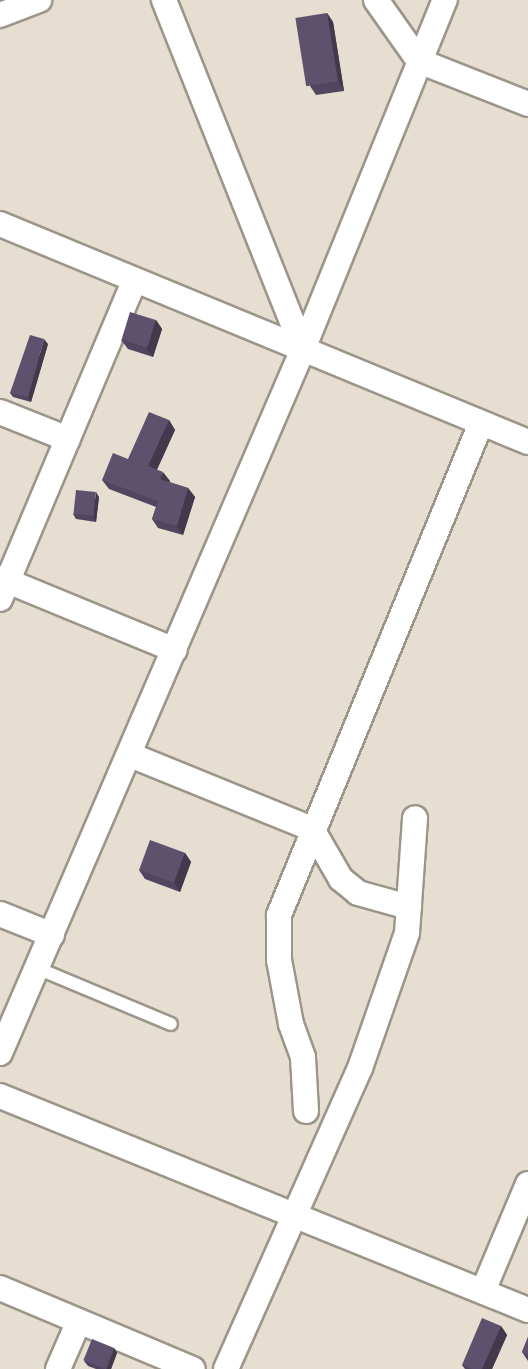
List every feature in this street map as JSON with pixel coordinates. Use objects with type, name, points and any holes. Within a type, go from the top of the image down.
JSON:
[{"type":"street","points":[[0,15],[39,0]]},
{"type":"street","points":[[164,0],[303,350]]},
{"type":"street","points":[[376,0],[419,61],[528,104]]},
{"type":"street","points":[[0,1053],[303,350],[445,0]]},
{"type":"street","points":[[2,220],[135,280],[528,442]]},
{"type":"street","points":[[135,280],[3,586],[175,650]]},
{"type":"street","points":[[0,412],[68,439]]},
{"type":"street","points":[[306,1111],[303,1057],[291,1024],[279,960],[279,915],[312,829],[482,423]]},
{"type":"street","points":[[130,754],[312,829],[341,879],[358,893],[409,907]]},
{"type":"street","points":[[226,1369],[291,1213],[360,1068],[407,933],[415,818]]},
{"type":"street","points":[[0,914],[52,934]]},
{"type":"street","points":[[0,1096],[528,1310]]},
{"type":"street","points":[[483,1291],[528,1184]]},
{"type":"street","points":[[0,1288],[193,1369]]},
{"type":"street","points":[[58,1369],[78,1321]]},
{"type":"lane","points":[[37,968],[171,1024]]},
{"type":"building","points":[[327,13],[338,81],[306,86],[295,18]]},
{"type":"building","points":[[130,312],[156,320],[147,348],[122,340]]},
{"type":"building","points":[[30,335],[44,339],[28,397],[10,393]]},
{"type":"building","points":[[149,412],[169,420],[148,466],[163,472],[160,479],[188,488],[177,526],[152,519],[158,501],[102,480],[113,453],[128,459]]},
{"type":"building","points":[[76,490],[96,492],[93,516],[73,514]]},
{"type":"building","points":[[150,840],[185,853],[174,883],[139,870]]},
{"type":"building","points":[[482,1318],[501,1326],[482,1369],[472,1369],[462,1365]]},
{"type":"building","points":[[528,1337],[528,1355],[522,1352]]},
{"type":"building","points":[[92,1339],[114,1348],[106,1369],[83,1360]]}]
